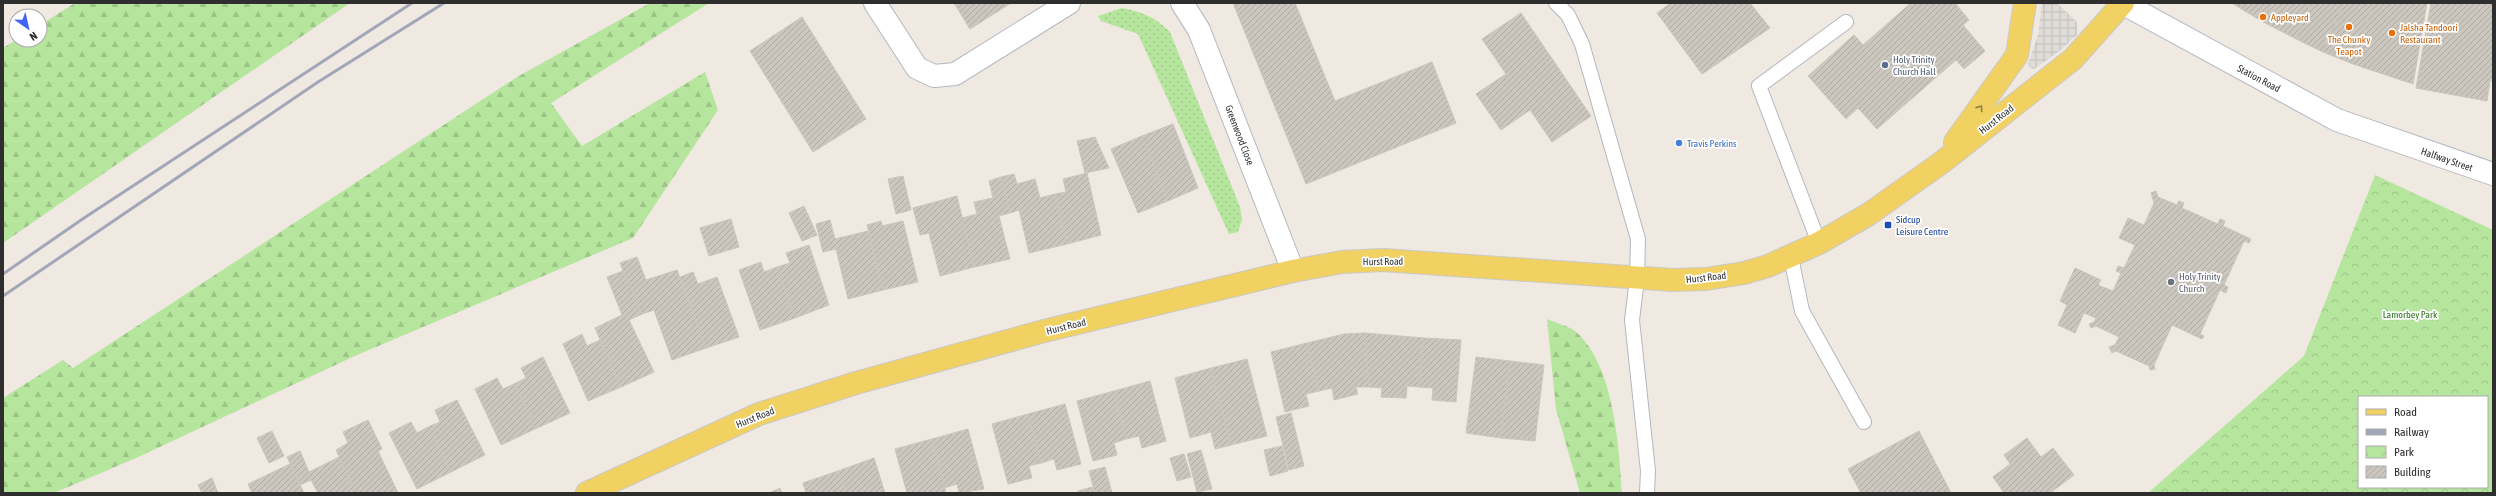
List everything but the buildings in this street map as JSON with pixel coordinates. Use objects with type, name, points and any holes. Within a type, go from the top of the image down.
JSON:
[{"type":"main road","points":[[1941,163],[2017,55],[2025,3]]},
{"type":"main road","name":"Hurst Road","points":[[587,493],[759,414],[833,390],[1044,331],[1293,271],[1342,262],[1383,260],[1425,261],[1637,279],[1706,279],[1744,273],[1791,257],[1819,243],[1869,214],[1941,163],[2073,59],[2123,3]]},
{"type":"street","points":[[875,3],[917,68],[934,76],[955,74],[1069,3]]},
{"type":"street","name":"Greenwood Close","points":[[1182,3],[1199,30],[1293,271]]},
{"type":"street","name":"Station Road","points":[[2123,3],[2336,120],[2401,143]]},
{"type":"street","name":"Halfway Street","points":[[2401,143],[2493,174]]},
{"type":"lane","points":[[1556,3],[1568,15],[1582,44],[1638,239],[1637,279],[1632,320],[1648,471],[1647,493]]},
{"type":"lane","points":[[1819,243],[1759,86],[1846,22]]},
{"type":"lane","points":[[1791,257],[1802,312],[1864,422]]},
{"type":"green space","points":[[75,3],[350,3],[3,243],[3,48],[8,45],[8,48],[48,48],[48,20]]},
{"type":"green space","points":[[650,3],[709,3],[551,103],[582,146],[705,72],[718,110],[633,238],[357,355],[136,458],[54,493],[3,493],[3,398],[63,360],[73,368],[517,77]]},
{"type":"green space","points":[[1122,8],[1136,11],[1148,16],[1159,22],[1170,32],[1240,207],[1242,220],[1238,232],[1229,234],[1138,34],[1101,21],[1098,16]]},
{"type":"green space","name":"Lamorbey Park","points":[[2375,175],[2493,230],[2493,493],[2148,493],[2304,356]]},
{"type":"green space","points":[[1547,319],[1575,331],[1588,346],[1598,364],[1606,384],[1612,407],[1619,452],[1622,493],[1580,493],[1556,409]]},
{"type":"shaded area","points":[[2042,3],[2057,3],[2077,22],[2077,35],[2062,49],[2034,69],[2029,67],[2028,64],[2038,35]]},
{"type":"railway","points":[[3,274],[84,218],[412,3]]},
{"type":"railway","points":[[3,296],[318,82],[444,3]]},
{"type":"place","name":"Appleyard","points":[[2263,17]]},
{"type":"place","name":"The Chunky Teapot","points":[[2349,27]]},
{"type":"place","name":"Jalsha Tandoori Restaurant","points":[[2392,33]]},
{"type":"place","name":"Holy Trinity Church Hall","points":[[1885,65]]},
{"type":"place","name":"Travis Perkins","points":[[1679,143]]},
{"type":"place","name":"Sidcup Leisure Centre","points":[[1888,225]]},
{"type":"place","name":"Holy Trinity Church","points":[[2171,282]]}]
